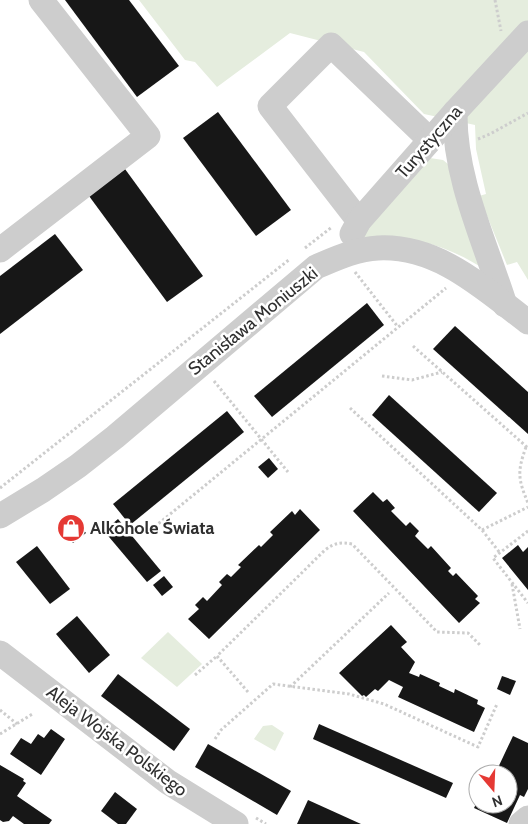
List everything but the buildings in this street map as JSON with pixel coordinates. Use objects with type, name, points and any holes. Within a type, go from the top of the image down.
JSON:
[{"type":"street","points":[[0,250],[148,136],[41,0]]},
{"type":"street","name":"Turystyczna","points":[[348,263],[356,216],[430,140],[528,33]]},
{"type":"street","points":[[356,216],[270,106],[331,45],[430,140]]},
{"type":"street","points":[[455,112],[456,147],[476,221],[505,305]]},
{"type":"street","name":"Stanisława Moniuszki","points":[[0,516],[78,466],[115,437],[316,267],[348,263],[376,248],[396,248],[418,253],[449,264],[481,285],[528,322]]},
{"type":"street","name":"Aleja Wojska Polskiego","points":[[0,653],[168,782],[236,824]]},
{"type":"street","points":[[521,824],[528,818]]},
{"type":"path","points":[[495,0],[507,56]]},
{"type":"path","points":[[456,147],[490,134],[528,113]]},
{"type":"path","points":[[300,251],[356,216]]},
{"type":"path","points":[[0,488],[293,257]]},
{"type":"path","points":[[348,263],[398,327]]},
{"type":"path","points":[[147,533],[448,287],[440,282]]},
{"type":"path","points":[[413,346],[527,448],[523,456],[519,479],[528,503]]},
{"type":"path","points":[[382,376],[412,380],[442,372]]},
{"type":"path","points":[[210,376],[288,472]]},
{"type":"path","points":[[350,408],[482,530],[500,553]]},
{"type":"path","points":[[482,530],[528,507]]},
{"type":"path","points":[[528,532],[493,558],[528,603]]},
{"type":"path","points":[[195,675],[326,550],[343,542],[352,544],[438,632],[468,633],[481,646]]},
{"type":"path","points":[[512,583],[520,629]]},
{"type":"path","points":[[290,686],[389,593]]},
{"type":"path","points":[[217,656],[248,692]]},
{"type":"path","points":[[215,739],[221,730],[273,684],[349,694],[384,704],[478,747],[497,704]]},
{"type":"path","points":[[0,710],[17,724]]},
{"type":"path","points":[[0,734],[34,714]]},
{"type":"green space","points":[[139,0],[528,0],[528,280],[517,262],[507,265],[479,196],[486,194],[476,149],[475,125],[424,114],[364,52],[290,33],[217,87],[195,62],[185,60]]},
{"type":"green space","points":[[430,158],[443,160],[454,169],[484,269],[451,251],[423,242],[363,239],[362,235]]},
{"type":"green space","points":[[168,632],[202,664],[177,687],[141,658]]},
{"type":"green space","points":[[272,725],[284,733],[275,751],[254,739],[263,726]]},
{"type":"place","name":"Alkohole Świata","points":[[71,528]]}]
